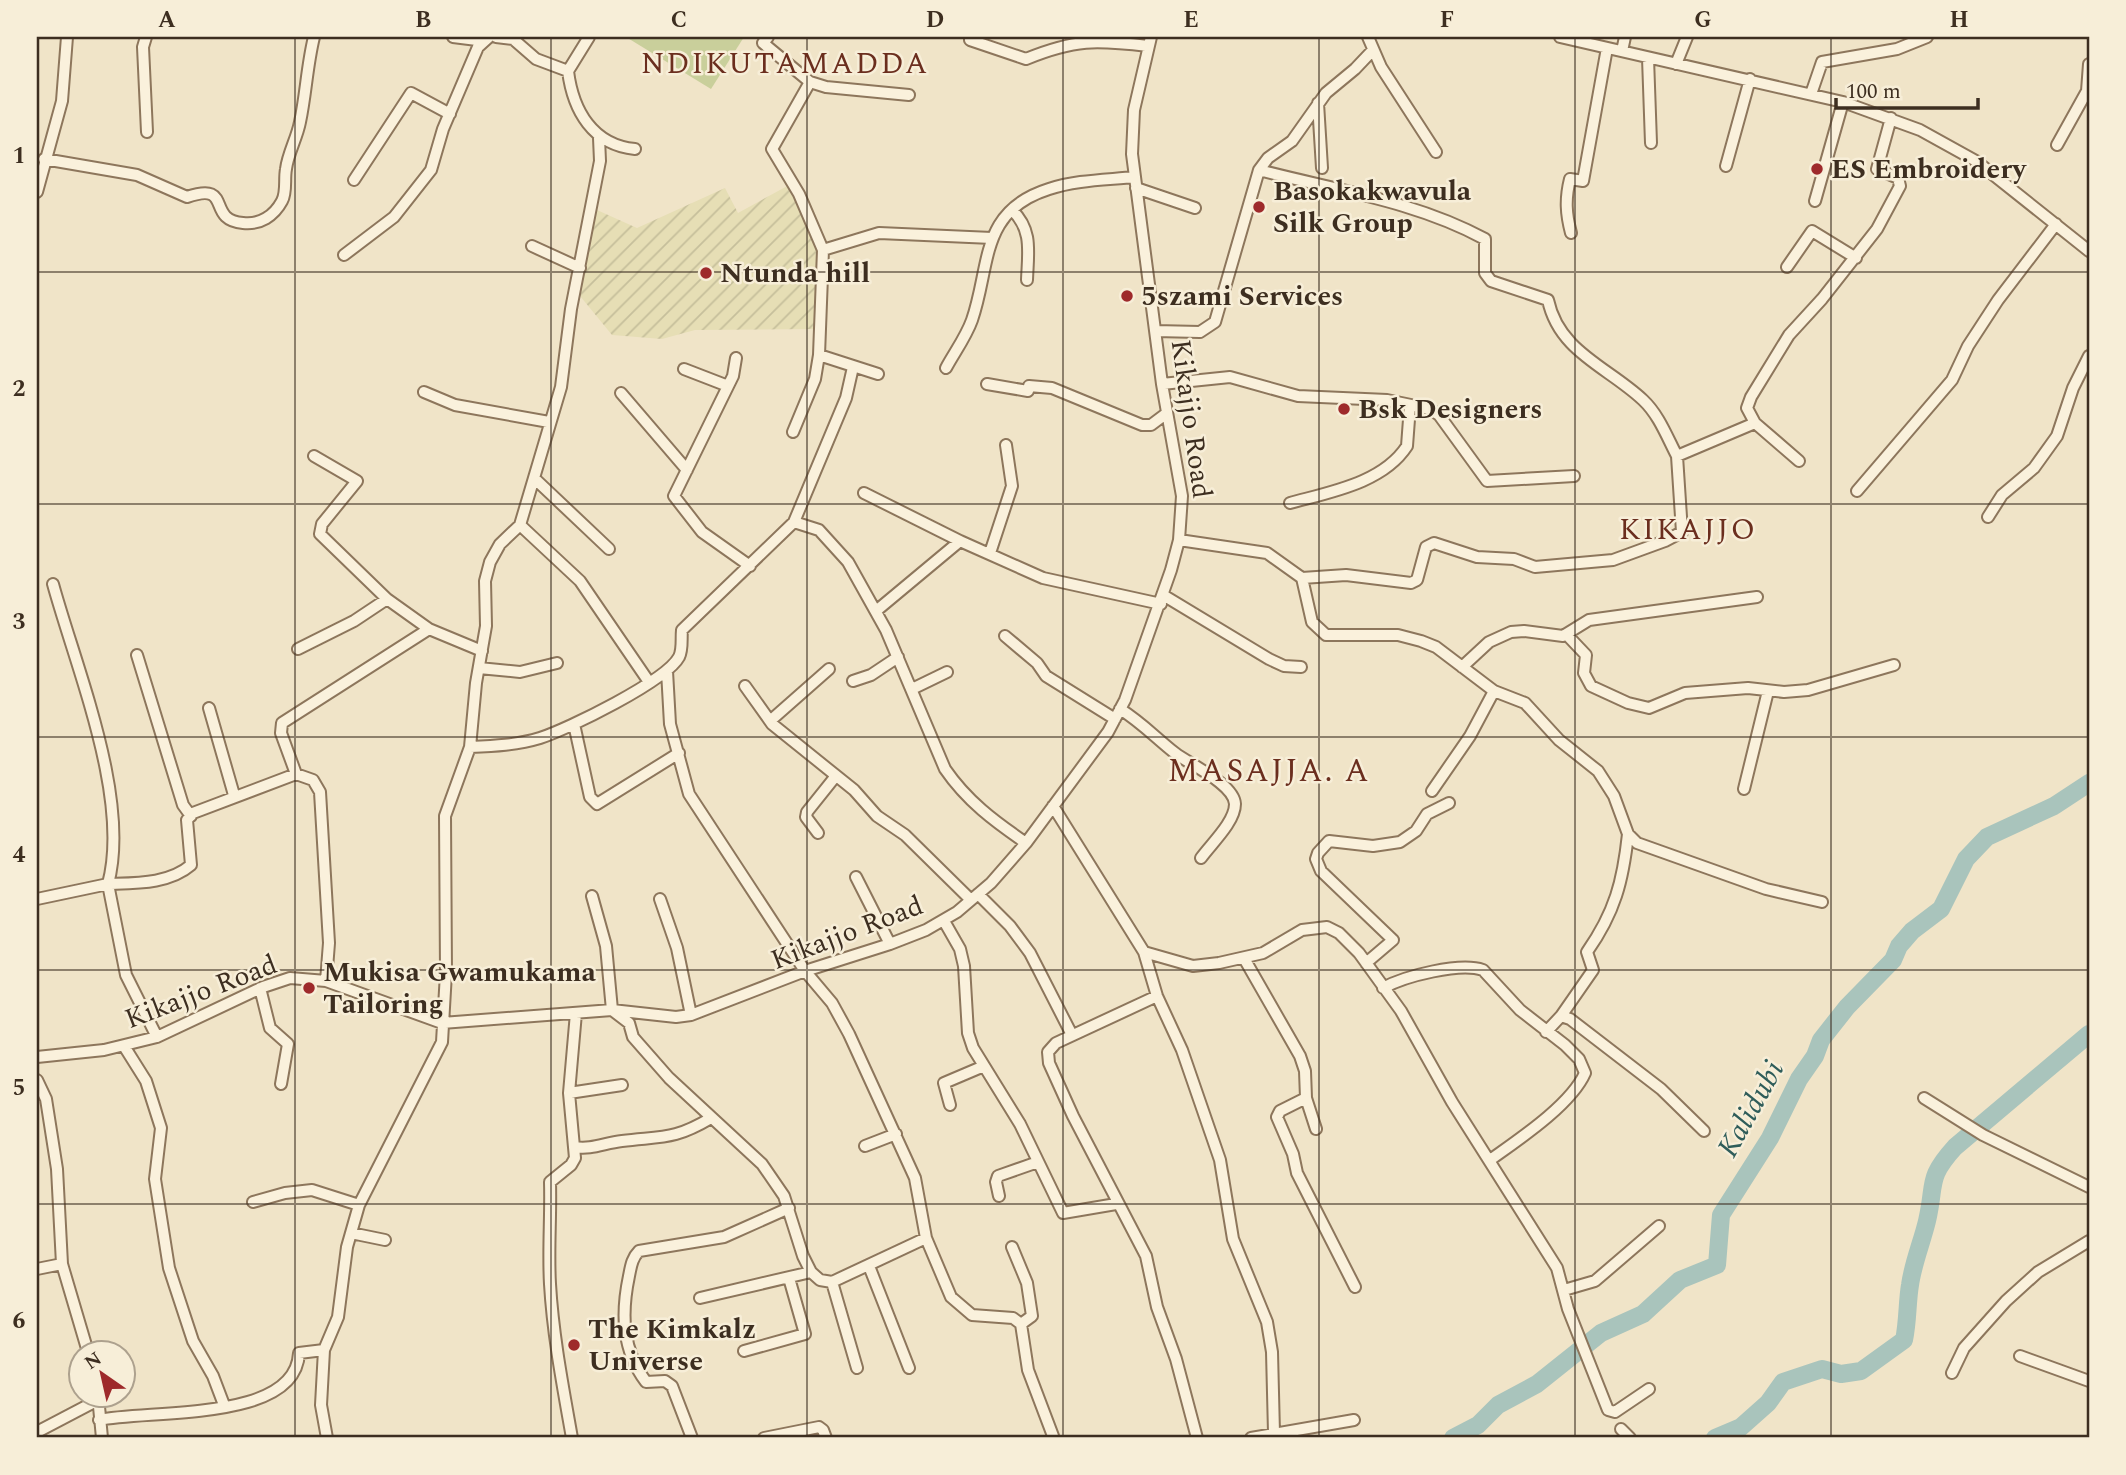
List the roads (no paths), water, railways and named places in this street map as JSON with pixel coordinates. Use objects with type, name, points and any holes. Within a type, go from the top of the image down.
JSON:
[{"type":"street","points":[[37,192],[62,101],[67,37]]},
{"type":"street","points":[[146,37],[143,47],[147,132]]},
{"type":"street","points":[[44,159],[137,175],[187,197],[205,191],[215,194],[220,201],[220,213],[225,219],[241,223],[265,220],[275,212],[285,197],[286,167],[299,127],[314,37]]},
{"type":"street","points":[[453,37],[477,40],[486,37]]},
{"type":"street","points":[[344,255],[394,217],[431,170],[450,114],[478,47],[486,37]]},
{"type":"street","points":[[496,37],[513,39],[536,59],[568,71]]},
{"type":"street","points":[[589,37],[568,71],[573,100],[599,138],[611,145],[635,149]]},
{"type":"street","points":[[768,37],[763,43],[785,64],[810,82],[826,87],[909,95]]},
{"type":"street","points":[[971,37],[970,40],[1026,59],[1059,46],[1092,38],[1149,41]]},
{"type":"street","points":[[1368,37],[1373,50],[1436,152]]},
{"type":"street","points":[[1560,37],[1750,79],[1843,102],[1891,118],[1943,140],[1976,161],[2089,251]]},
{"type":"street","points":[[1622,51],[1625,37]]},
{"type":"street","points":[[1676,64],[1686,37]]},
{"type":"street","points":[[1811,94],[1822,62],[1897,49],[1927,37]]},
{"type":"street","name":"Kikajjo Road","points":[[37,1057],[124,1046],[157,1037],[260,988],[290,978],[326,981],[442,1023],[612,1010],[676,1017],[691,1015],[805,971],[890,944],[944,921],[974,897],[1026,843],[1118,714],[1162,599],[1179,540],[1182,496],[1162,384],[1135,182],[1134,110],[1149,41]]},
{"type":"street","points":[[1571,233],[1566,214],[1566,194],[1570,179],[1583,181],[1607,48]]},
{"type":"street","points":[[1155,331],[1200,332],[1214,322],[1259,170],[1268,158],[1292,141],[1318,103],[1373,50]]},
{"type":"street","points":[[1648,58],[1651,143]]},
{"type":"street","points":[[2057,145],[2088,91],[2089,64]]},
{"type":"street","points":[[1726,166],[1750,79]]},
{"type":"street","points":[[793,432],[815,379],[819,355],[823,250],[799,194],[772,149],[810,82]]},
{"type":"street","points":[[354,180],[411,93],[450,114]]},
{"type":"street","points":[[1815,201],[1843,102]]},
{"type":"street","points":[[1318,103],[1322,168]]},
{"type":"street","points":[[1799,461],[1755,423],[1748,408],[1751,397],[1789,335],[1856,258],[1877,229],[1900,186],[1898,178],[1877,169],[1891,118]]},
{"type":"street","points":[[327,1438],[321,1405],[324,1350],[338,1317],[339,1290],[359,1205],[442,1042],[446,973],[445,816],[470,747],[486,626],[485,581],[490,562],[500,544],[520,525],[561,387],[600,161],[599,138]]},
{"type":"street","points":[[1179,540],[1267,553],[1302,578],[1346,575],[1414,582],[1423,553],[1434,543],[1477,557],[1514,559],[1535,567],[1613,560],[1682,532],[1677,456],[1657,417],[1645,402],[1615,376],[1585,359],[1559,325],[1548,299],[1491,281],[1485,273],[1485,239],[1388,199],[1337,191],[1259,170]]},
{"type":"street","points":[[946,368],[972,321],[992,238],[1012,210],[1047,189],[1135,182],[1195,208]]},
{"type":"street","points":[[1012,210],[1028,232],[1027,280]]},
{"type":"street","points":[[1857,491],[1952,380],[1968,346],[1998,300],[2056,224]]},
{"type":"street","points":[[1787,267],[1812,230],[1856,258]]},
{"type":"street","points":[[823,250],[879,233],[992,238]]},
{"type":"street","points":[[532,246],[580,268]]},
{"type":"street","points":[[819,355],[878,374]]},
{"type":"street","points":[[1988,517],[2002,495],[2034,468],[2057,436],[2073,388],[2089,356]]},
{"type":"street","points":[[736,358],[727,386],[674,496],[702,532],[750,566]]},
{"type":"street","points":[[470,747],[510,745],[541,738],[575,724],[667,671],[681,652],[682,630],[794,522],[846,398],[853,367]]},
{"type":"street","points":[[684,369],[727,386]]},
{"type":"street","points":[[1162,384],[1230,377],[1298,396],[1387,401],[1437,412],[1487,481],[1574,477]]},
{"type":"street","points":[[987,384],[1028,391],[1029,386],[1052,388],[1142,425],[1152,425],[1167,413]]},
{"type":"street","points":[[424,392],[455,405],[549,422]]},
{"type":"street","points":[[621,393],[687,470]]},
{"type":"street","points":[[1290,503],[1353,486],[1388,466],[1407,446],[1410,406]]},
{"type":"street","points":[[1677,456],[1755,423]]},
{"type":"street","points":[[990,553],[1012,486],[1006,445]]},
{"type":"street","points":[[314,456],[358,481],[323,524],[320,534],[387,598],[429,629],[482,651]]},
{"type":"street","points":[[534,478],[609,549]]},
{"type":"street","points":[[864,493],[960,541],[1043,578],[1162,599],[1269,659],[1284,666],[1301,667]]},
{"type":"street","points":[[794,522],[819,530],[848,562],[898,657],[945,769],[958,787],[989,818],[1026,843]]},
{"type":"street","points":[[520,525],[580,581],[649,682]]},
{"type":"street","points":[[876,611],[960,541]]},
{"type":"street","points":[[1302,578],[1312,622],[1326,635],[1409,637],[1436,648],[1494,691],[1525,702],[1559,740],[1598,771],[1614,796],[1628,834],[1637,843],[1766,889],[1822,902]]},
{"type":"street","points":[[53,584],[99,741],[114,838],[108,884],[126,975],[157,1037]]},
{"type":"street","points":[[1462,667],[1489,642],[1511,632],[1567,635],[1589,620],[1757,597]]},
{"type":"street","points":[[299,649],[354,621],[387,598]]},
{"type":"street","points":[[296,774],[281,733],[282,723],[429,629]]},
{"type":"street","points":[[1567,635],[1586,655],[1584,673],[1591,686],[1628,703],[1649,708],[1685,693],[1748,688],[1768,691],[1808,690],[1894,665]]},
{"type":"street","points":[[1005,636],[1037,663],[1046,676],[1146,726],[1171,750],[1210,775],[1232,794],[1235,808],[1230,820],[1201,858]]},
{"type":"street","points":[[136,655],[183,805],[191,816]]},
{"type":"street","points":[[853,681],[871,675],[898,657]]},
{"type":"street","points":[[479,668],[520,672],[557,663]]},
{"type":"street","points":[[770,722],[828,669]]},
{"type":"street","points":[[667,671],[670,724],[689,794],[805,971],[832,1003],[871,1076],[915,1178],[926,1238],[951,1297],[962,1310],[984,1317],[1013,1318],[1021,1324],[1028,1370],[1053,1436]]},
{"type":"street","points":[[912,689],[947,673]]},
{"type":"street","points":[[745,686],[770,722],[854,790],[877,816],[905,835],[1010,926],[1030,953],[1072,1035]]},
{"type":"street","points":[[1432,790],[1459,747],[1470,736],[1494,691]]},
{"type":"street","points":[[1744,789],[1768,691]]},
{"type":"street","points":[[209,708],[234,795]]},
{"type":"street","points":[[575,724],[590,797],[597,804],[679,753]]},
{"type":"street","points":[[37,900],[108,884],[144,882],[183,872],[191,865],[187,820],[191,816],[234,795],[296,774],[313,780],[320,792],[329,943],[326,981]]},
{"type":"street","points":[[818,833],[806,817],[807,812],[835,777]]},
{"type":"street","points":[[1366,963],[1393,940],[1321,871],[1316,859],[1318,853],[1329,841],[1373,846],[1400,842],[1416,831],[1427,814],[1449,803]]},
{"type":"street","points":[[1053,806],[1144,952],[1157,996],[1182,1050],[1220,1160],[1233,1239],[1267,1322],[1272,1352],[1274,1433]]},
{"type":"street","points":[[1546,1032],[1561,1016],[1593,970],[1587,952],[1612,911],[1624,877],[1628,834]]},
{"type":"street","points":[[856,877],[890,944]]},
{"type":"street","points":[[592,896],[606,946],[612,1010],[629,1023],[633,1037],[669,1078],[762,1164],[789,1208],[803,1256],[811,1272],[820,1280],[832,1282],[926,1238]]},
{"type":"street","points":[[660,899],[677,948],[691,1015]]},
{"type":"street","points":[[944,921],[962,957],[968,995],[968,1033],[1063,1213],[1116,1203]]},
{"type":"street","points":[[1144,952],[1193,966],[1245,960],[1263,953],[1302,930],[1320,927],[1339,933],[1366,963],[1401,1011],[1434,1072],[1557,1268],[1610,1412],[1620,1409],[1649,1389]]},
{"type":"street","points":[[1245,960],[1294,1043],[1305,1071],[1306,1098],[1317,1129]]},
{"type":"street","points":[[1384,988],[1418,975],[1475,967],[1492,976],[1520,1010],[1579,1059],[1585,1073],[1582,1080],[1559,1106],[1490,1160]]},
{"type":"street","points":[[260,988],[271,1028],[288,1044],[281,1084]]},
{"type":"street","points":[[1157,996],[1072,1035],[1048,1052],[1049,1063],[1116,1203],[1134,1229],[1146,1256],[1157,1307],[1176,1359],[1196,1438]]},
{"type":"street","points":[[572,1438],[557,1359],[550,1286],[549,1205],[550,1182],[571,1165],[574,1147],[569,1093],[576,1013]]},
{"type":"street","points":[[1561,1016],[1570,1019],[1661,1089],[1704,1132]]},
{"type":"street","points":[[124,1046],[146,1081],[161,1128],[155,1179],[169,1268],[193,1341],[213,1376],[224,1405]]},
{"type":"street","points":[[950,1105],[944,1083],[984,1066]]},
{"type":"street","points":[[37,1080],[46,1099],[57,1169],[62,1264],[84,1338]]},
{"type":"street","points":[[569,1093],[622,1085]]},
{"type":"street","points":[[1306,1098],[1280,1111],[1277,1117],[1293,1154],[1297,1173],[1355,1287]]},
{"type":"street","points":[[1924,1098],[1983,1135],[2089,1187]]},
{"type":"street","points":[[574,1147],[597,1148],[620,1141],[681,1135],[711,1118]]},
{"type":"street","points":[[865,1146],[896,1134]]},
{"type":"street","points":[[999,1196],[996,1182],[998,1176],[1038,1162]]},
{"type":"street","points":[[253,1202],[285,1193],[312,1190],[359,1205]]},
{"type":"street","points":[[692,1438],[672,1386],[665,1381],[646,1382],[633,1361],[622,1314],[633,1260],[639,1251],[724,1237],[789,1208]]},
{"type":"street","points":[[1564,1290],[1595,1280],[1660,1226]]},
{"type":"street","points":[[351,1233],[385,1240]]},
{"type":"street","points":[[1952,1373],[1964,1348],[2006,1301],[2038,1272],[2089,1241]]},
{"type":"street","points":[[1012,1247],[1027,1283],[1032,1316],[1021,1324]]},
{"type":"street","points":[[37,1269],[62,1264]]},
{"type":"street","points":[[869,1266],[909,1367]]},
{"type":"street","points":[[700,1298],[811,1272]]},
{"type":"street","points":[[744,1351],[805,1334],[789,1278]]},
{"type":"street","points":[[832,1282],[857,1368]]},
{"type":"street","points":[[99,1420],[182,1413],[253,1401],[273,1394],[294,1376],[299,1353],[324,1350]]},
{"type":"street","points":[[2020,1356],[2089,1381]]},
{"type":"street","points":[[37,1432],[79,1408]]},
{"type":"street","points":[[98,1408],[102,1438]]},
{"type":"street","points":[[1251,1438],[1354,1420]]},
{"type":"street","points":[[764,1438],[819,1427],[826,1438]]},
{"type":"street","points":[[1621,1429],[1630,1438]]},
{"type":"waterway","name":"Kalidubi","points":[[1453,1438],[1478,1425],[1498,1405],[1537,1384],[1601,1333],[1643,1314],[1680,1280],[1717,1265],[1721,1215],[1770,1138],[1821,1040],[1847,1007],[1893,960],[1899,946],[1912,931],[1941,909],[1966,859],[1987,837],[2054,806],[2089,783]]},
{"type":"waterway","name":"Kalidubi","points":[[1715,1438],[1741,1427],[1768,1403],[1783,1382],[1822,1369],[1841,1374],[1861,1371],[1904,1340],[1911,1277],[1940,1167],[1955,1147],[2089,1034]]},
{"type":"place","name":"ES Embroidery","points":[[1817,169]]},
{"type":"place","name":"Basokakwavula Silk Group","points":[[1259,207]]},
{"type":"place","name":"Ntunda hill","points":[[706,273]]},
{"type":"place","name":"5szami Services","points":[[1127,296]]},
{"type":"place","name":"Bsk Designers","points":[[1344,409]]},
{"type":"place","name":"Mukisa Gwamukama Tailoring","points":[[309,988]]},
{"type":"place","name":"The Kimkalz Universe","points":[[574,1345]]},
{"type":"district","name":"NDIKUTAMADDA","points":[[785,64]]},
{"type":"district","name":"KIKAJJO","points":[[1688,530]]},
{"type":"district","name":"MASAJJA. A","points":[[1269,771]]}]
